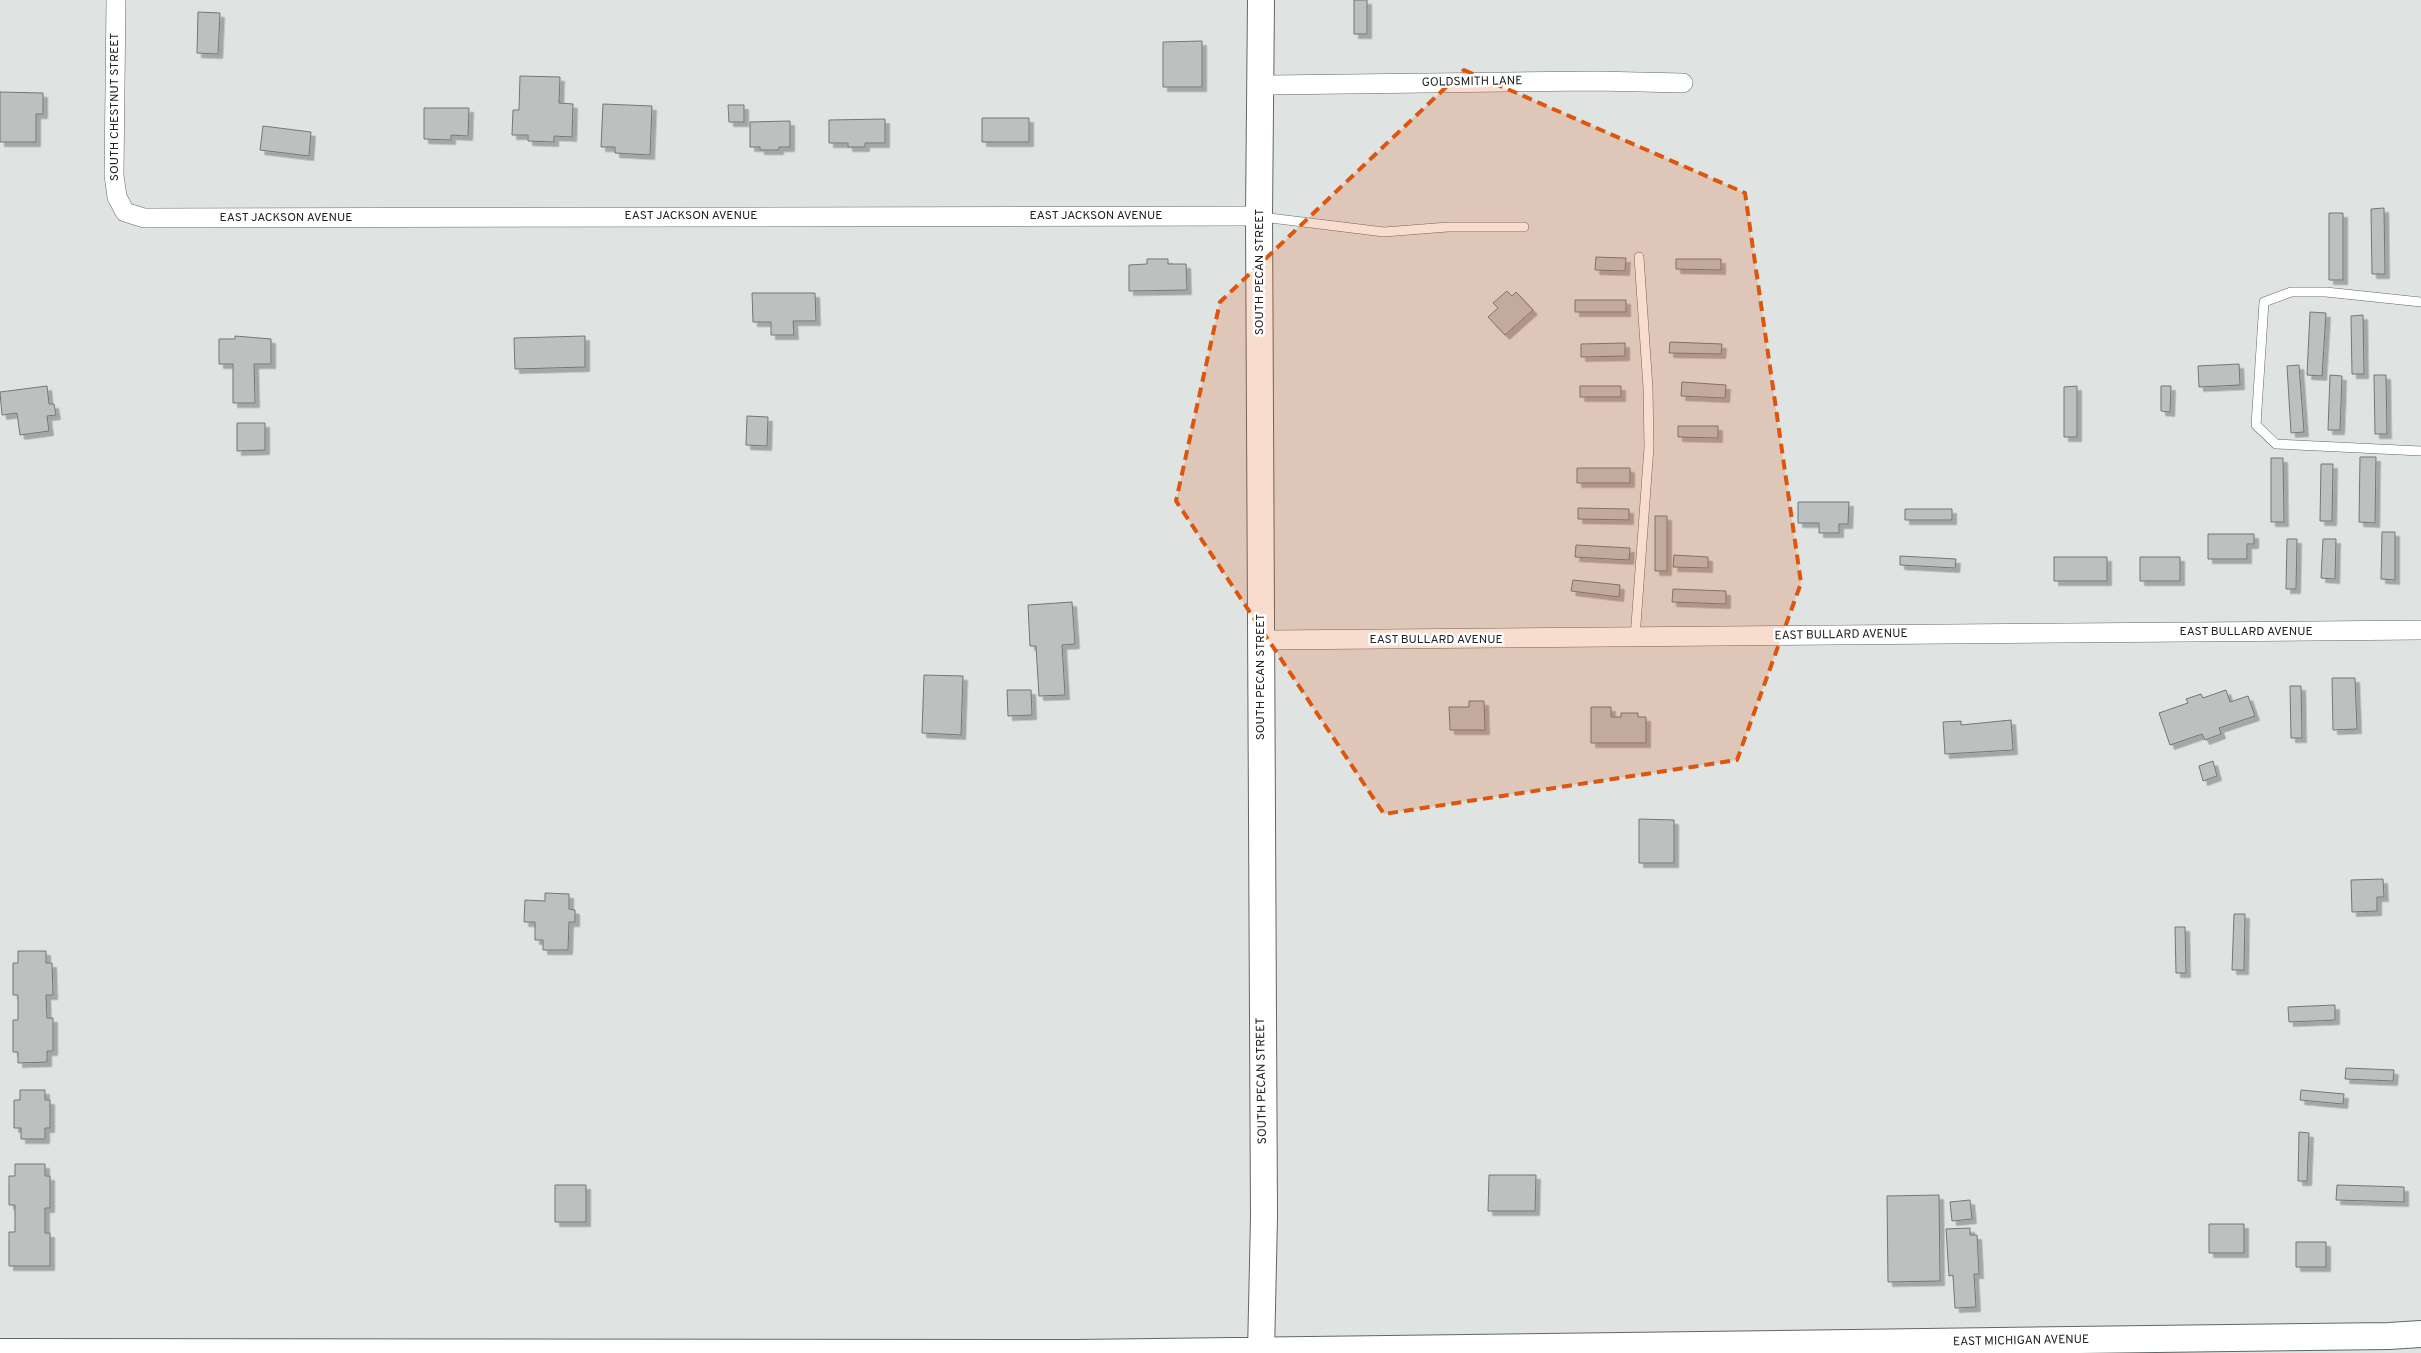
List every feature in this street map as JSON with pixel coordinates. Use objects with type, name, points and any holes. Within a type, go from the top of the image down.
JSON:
[{"type":"street","name":"SOUTH CHESTNUT STREET","points":[[116,0],[114,175],[117,197],[125,212]]},
{"type":"street","name":"SOUTH PECAN STREET","points":[[1261,0],[1259,216],[1260,640],[1264,1217],[1261,1352]]},
{"type":"street","name":"GOLDSMITH LANE","points":[[1261,85],[1596,81],[1683,83]]},
{"type":"street","name":"EAST JACKSON AVENUE","points":[[125,212],[144,218],[753,215],[1259,216]]},
{"type":"street","name":"EAST BULLARD AVENUE","points":[[1260,640],[2421,630]]},
{"type":"street","name":"EAST MICHIGAN AVENUE","points":[[0,1352],[1511,1351],[2421,1334]]},
{"type":"lane","points":[[1259,216],[1384,232],[1448,227],[1524,227]]},
{"type":"lane","points":[[1635,638],[1649,447],[1648,388],[1639,257]]},
{"type":"lane","points":[[2421,302],[2326,292],[2291,292],[2264,302],[2256,425],[2276,444],[2421,451]]},
{"type":"highlighted area","points":[[1464,70],[1745,193],[1801,583],[1737,760],[1384,814],[1176,501],[1220,302]]},
{"type":"building","points":[[1354,0],[1367,0],[1367,34],[1354,34]]},
{"type":"building","points":[[198,12],[220,13],[218,54],[197,53]]},
{"type":"building","points":[[1202,41],[1202,87],[1163,87],[1163,42]]},
{"type":"building","points":[[520,76],[560,77],[559,103],[573,104],[572,137],[554,136],[554,142],[528,141],[528,135],[512,135],[513,110],[519,110]]},
{"type":"building","points":[[0,92],[43,93],[43,114],[36,114],[36,142],[0,142]]},
{"type":"building","points":[[603,104],[652,106],[650,155],[615,153],[615,147],[601,147]]},
{"type":"building","points":[[728,105],[744,105],[744,122],[729,122]]},
{"type":"building","points":[[424,108],[469,108],[468,136],[451,135],[451,140],[424,139]]},
{"type":"building","points":[[982,118],[1029,118],[1029,142],[982,142]]},
{"type":"building","points":[[885,119],[885,143],[865,143],[865,147],[848,147],[848,143],[829,143],[829,120]]},
{"type":"building","points":[[790,121],[790,147],[779,147],[779,150],[760,150],[760,147],[750,147],[750,122]]},
{"type":"building","points":[[263,126],[311,132],[309,156],[260,150]]},
{"type":"building","points":[[2384,208],[2385,274],[2372,274],[2371,209]]},
{"type":"building","points":[[2329,213],[2343,213],[2343,280],[2329,280]]},
{"type":"building","points":[[1596,257],[1626,258],[1625,271],[1595,270]]},
{"type":"building","points":[[1147,259],[1168,259],[1168,264],[1186,264],[1187,290],[1129,291],[1129,265],[1147,264]]},
{"type":"building","points":[[1676,259],[1721,259],[1721,270],[1676,269]]},
{"type":"building","points":[[1507,291],[1512,296],[1516,292],[1533,310],[1505,335],[1488,317],[1498,308],[1493,303]]},
{"type":"building","points":[[752,293],[815,293],[816,321],[793,321],[794,335],[771,335],[771,322],[753,322]]},
{"type":"building","points":[[1575,300],[1626,300],[1626,312],[1575,312]]},
{"type":"building","points":[[2310,312],[2326,313],[2322,376],[2307,375]]},
{"type":"building","points":[[2363,315],[2364,374],[2352,374],[2351,316]]},
{"type":"building","points":[[235,336],[271,339],[271,364],[254,364],[255,403],[233,403],[233,364],[219,364],[219,339],[235,339]]},
{"type":"building","points":[[585,336],[585,367],[515,369],[514,338]]},
{"type":"building","points":[[1670,342],[1722,344],[1721,354],[1669,353]]},
{"type":"building","points":[[1625,343],[1625,356],[1581,357],[1581,344]]},
{"type":"building","points":[[2239,364],[2240,385],[2199,387],[2198,366]]},
{"type":"building","points":[[2299,365],[2304,432],[2291,433],[2287,366]]},
{"type":"building","points":[[2330,375],[2342,376],[2340,430],[2328,430]]},
{"type":"building","points":[[2374,375],[2386,375],[2387,434],[2375,434]]},
{"type":"building","points":[[1682,382],[1726,385],[1725,398],[1681,396]]},
{"type":"building","points":[[47,386],[49,404],[54,404],[56,415],[47,416],[49,431],[20,435],[17,413],[2,415],[0,392]]},
{"type":"building","points":[[1580,386],[1621,386],[1621,397],[1580,397]]},
{"type":"building","points":[[2077,386],[2077,437],[2064,437],[2064,387]]},
{"type":"building","points":[[2161,386],[2171,386],[2170,412],[2161,411]]},
{"type":"building","points":[[747,416],[768,417],[767,446],[746,445]]},
{"type":"building","points":[[237,423],[265,423],[265,450],[237,451]]},
{"type":"building","points":[[1678,426],[1718,426],[1718,438],[1678,437]]},
{"type":"building","points":[[2360,457],[2376,457],[2375,523],[2359,522]]},
{"type":"building","points":[[2271,458],[2283,458],[2284,522],[2271,522]]},
{"type":"building","points":[[2321,464],[2333,464],[2332,521],[2320,521]]},
{"type":"building","points":[[1577,468],[1630,468],[1630,483],[1577,483]]},
{"type":"building","points":[[1798,502],[1849,502],[1848,524],[1839,524],[1839,533],[1819,533],[1819,523],[1798,523]]},
{"type":"building","points":[[1578,508],[1629,509],[1629,520],[1578,519]]},
{"type":"building","points":[[1905,509],[1952,509],[1952,520],[1905,520]]},
{"type":"building","points":[[1655,516],[1667,516],[1667,571],[1655,571]]},
{"type":"building","points":[[2382,532],[2395,532],[2395,580],[2381,579]]},
{"type":"building","points":[[2208,534],[2254,534],[2254,544],[2247,544],[2247,559],[2208,559]]},
{"type":"building","points":[[2287,539],[2297,539],[2296,589],[2286,589]]},
{"type":"building","points":[[2323,539],[2336,539],[2335,579],[2321,578]]},
{"type":"building","points":[[1576,545],[1630,548],[1629,560],[1575,557]]},
{"type":"building","points":[[1674,555],[1708,557],[1708,568],[1673,567]]},
{"type":"building","points":[[1900,556],[1956,559],[1955,568],[1900,565]]},
{"type":"building","points":[[2054,557],[2107,557],[2107,581],[2054,581]]},
{"type":"building","points":[[2140,557],[2180,557],[2180,581],[2140,581]]},
{"type":"building","points":[[1573,580],[1620,585],[1619,597],[1571,591]]},
{"type":"building","points":[[1673,589],[1726,591],[1726,604],[1672,602]]},
{"type":"building","points":[[1072,602],[1075,644],[1062,645],[1065,695],[1039,696],[1036,646],[1030,646],[1028,605]]},
{"type":"building","points":[[924,675],[963,676],[961,735],[922,733]]},
{"type":"building","points":[[2332,678],[2355,678],[2357,729],[2333,730]]},
{"type":"building","points":[[2290,686],[2301,686],[2302,738],[2291,738]]},
{"type":"building","points":[[1007,690],[1031,690],[1032,715],[1008,716]]},
{"type":"building","points":[[2226,690],[2230,702],[2248,696],[2255,716],[2219,728],[2221,734],[2205,740],[2202,734],[2170,745],[2159,713],[2188,703],[2186,699],[2201,694],[2203,698]]},
{"type":"building","points":[[1469,701],[1484,701],[1485,730],[1450,730],[1449,707],[1469,707]]},
{"type":"building","points":[[1591,707],[1611,707],[1611,717],[1621,717],[1621,713],[1638,713],[1638,717],[1646,717],[1646,743],[1591,743]]},
{"type":"building","points":[[2011,720],[2013,750],[1945,754],[1943,722],[1961,721],[1961,725]]},
{"type":"building","points":[[2213,761],[2217,776],[2203,781],[2199,766]]},
{"type":"building","points":[[1639,819],[1674,820],[1674,863],[1639,863]]},
{"type":"building","points":[[2383,879],[2384,897],[2377,897],[2377,911],[2352,912],[2351,880]]},
{"type":"building","points":[[545,893],[569,894],[569,909],[575,910],[575,922],[569,922],[568,950],[543,950],[543,940],[535,940],[535,922],[524,922],[525,900],[545,901]]},
{"type":"building","points":[[2234,914],[2245,914],[2244,970],[2232,970]]},
{"type":"building","points":[[2175,927],[2185,927],[2186,973],[2176,973]]},
{"type":"building","points":[[18,951],[46,951],[46,963],[52,963],[53,995],[46,995],[47,1018],[53,1018],[53,1051],[47,1051],[47,1062],[18,1063],[18,1052],[13,1052],[13,1020],[18,1020],[18,995],[13,995],[13,963],[18,963]]},
{"type":"building","points":[[2335,1005],[2335,1020],[2289,1022],[2288,1007]]},
{"type":"building","points":[[2346,1068],[2394,1070],[2393,1081],[2345,1079]]},
{"type":"building","points":[[20,1090],[45,1090],[45,1100],[50,1100],[50,1128],[45,1128],[45,1139],[21,1139],[21,1128],[14,1128],[14,1100],[20,1100]]},
{"type":"building","points":[[2301,1090],[2344,1094],[2343,1104],[2300,1100]]},
{"type":"building","points":[[2299,1132],[2309,1133],[2307,1181],[2298,1181]]},
{"type":"building","points":[[15,1164],[45,1164],[45,1176],[50,1176],[50,1208],[45,1208],[45,1233],[50,1233],[50,1266],[9,1266],[9,1232],[15,1232],[15,1205],[9,1205],[9,1176],[15,1176]]},
{"type":"building","points":[[1489,1175],[1536,1175],[1535,1211],[1488,1211]]},
{"type":"building","points":[[555,1185],[586,1185],[586,1222],[555,1222]]},
{"type":"building","points":[[2337,1185],[2404,1187],[2404,1202],[2336,1200]]},
{"type":"building","points":[[1939,1195],[1940,1281],[1888,1282],[1887,1196]]},
{"type":"building","points":[[1970,1200],[1972,1219],[1952,1221],[1950,1202]]},
{"type":"building","points":[[2209,1224],[2244,1224],[2244,1253],[2209,1253]]},
{"type":"building","points":[[1970,1228],[1970,1235],[1977,1235],[1979,1274],[1974,1274],[1976,1307],[1955,1308],[1953,1275],[1949,1276],[1946,1229]]},
{"type":"building","points":[[2296,1242],[2326,1242],[2326,1267],[2296,1267]]}]
